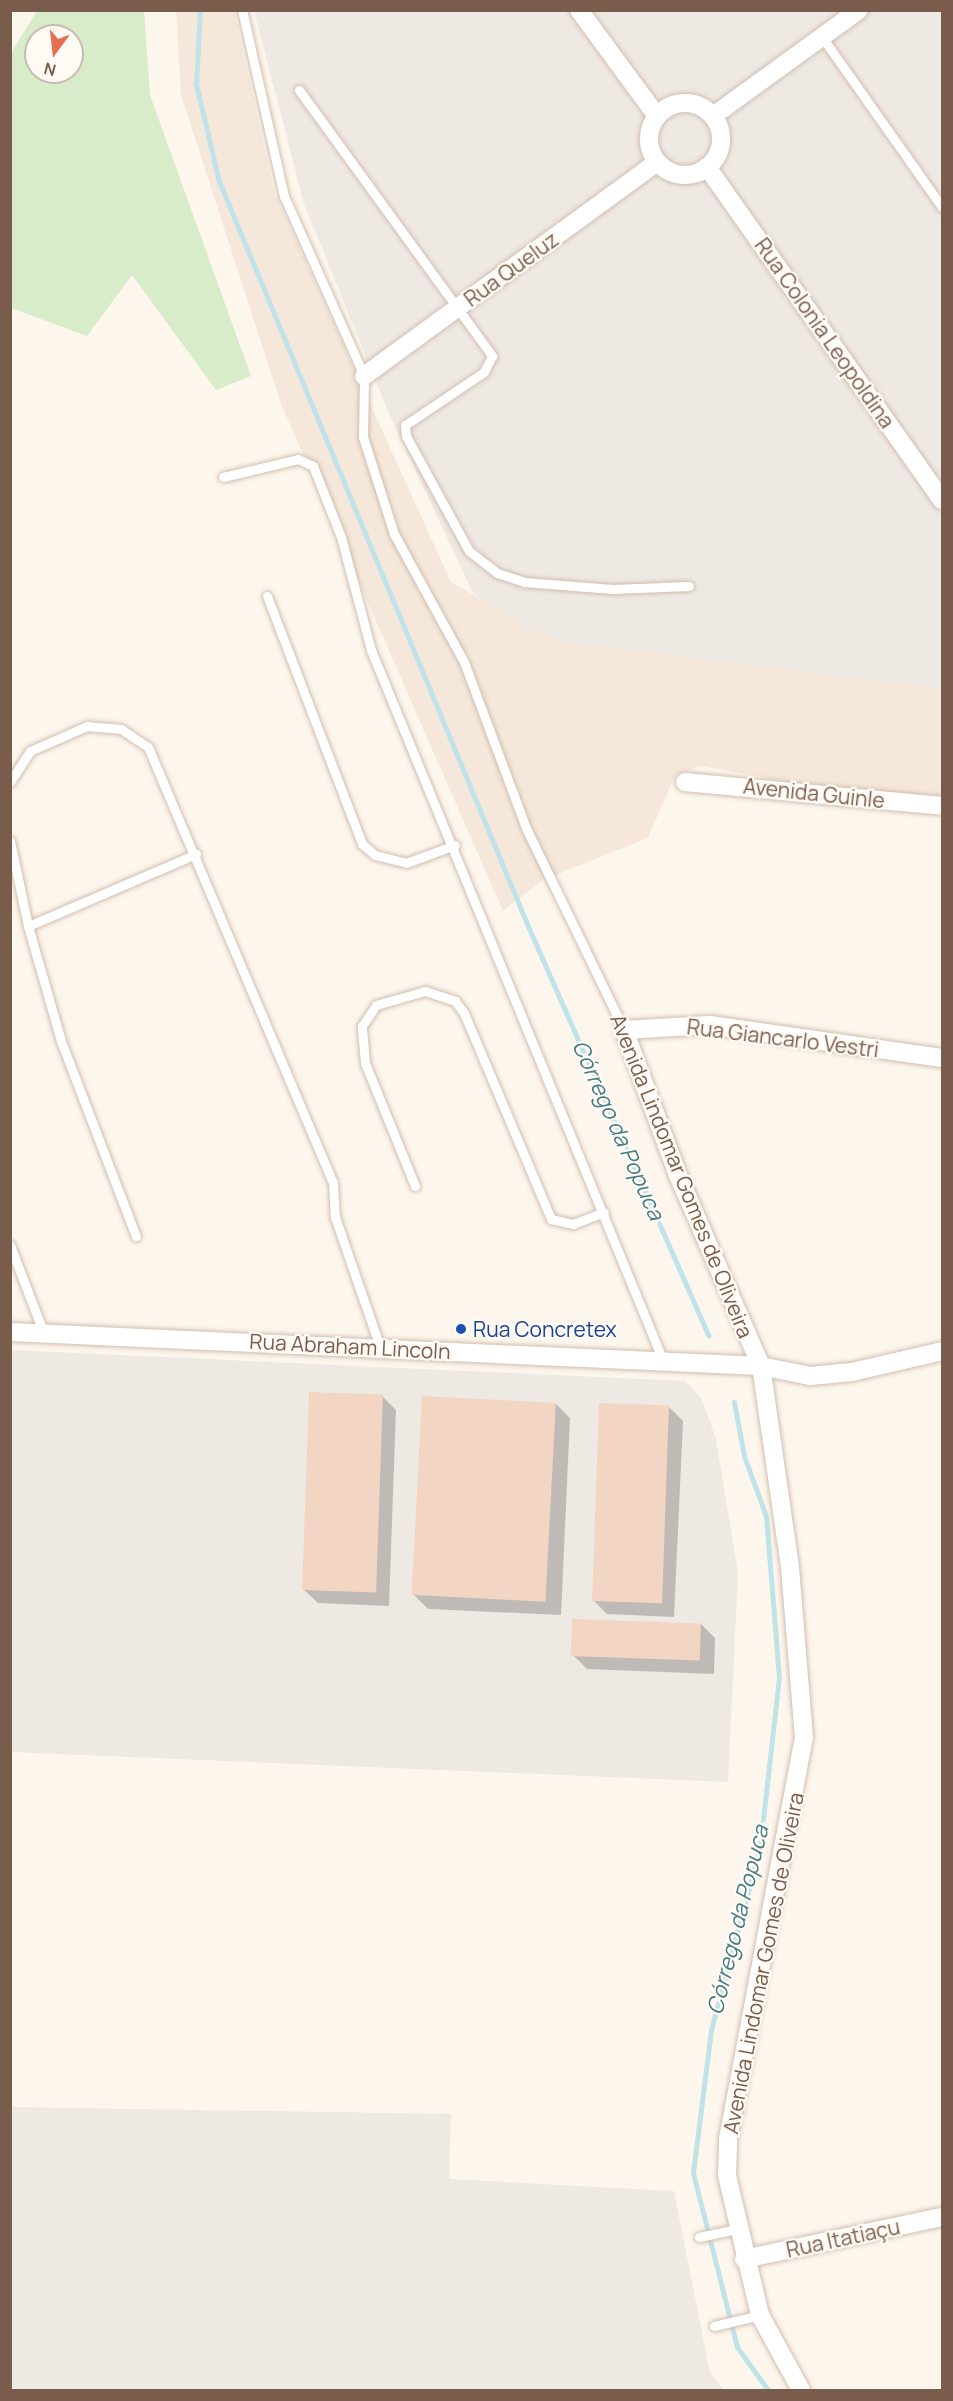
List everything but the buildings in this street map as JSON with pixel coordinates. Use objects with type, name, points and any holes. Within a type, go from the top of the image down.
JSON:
[{"type":"street","points":[[579,10],[657,116]]},
{"type":"street","points":[[713,116],[859,10]]},
{"type":"street","points":[[685,103],[713,116],[721,137],[707,167],[676,173],[657,162],[649,138],[657,116],[685,103]]},
{"type":"street","name":"Rua Queluz","points":[[364,376],[657,162]]},
{"type":"street","name":"Rua Colonia Leopoldina","points":[[707,167],[942,500]]},
{"type":"street","name":"Avenida Guinle","points":[[685,782],[942,806]]},
{"type":"street","name":"Rua Giancarlo Vestri","points":[[624,1030],[710,1025],[942,1058]]},
{"type":"street","name":"Avenida Lindomar Gomes de Oliveira","points":[[624,1030],[678,1175],[761,1366],[800,1643],[804,1738],[728,2139],[727,2175],[744,2259],[760,2315],[801,2391]]},
{"type":"street","name":"Rua Abraham Lincoln","points":[[10,1332],[761,1366]]},
{"type":"street","points":[[761,1366],[810,1376],[852,1372],[942,1351]]},
{"type":"street","name":"Rua Itatiaçu","points":[[744,2259],[942,2217]]},
{"type":"lane","name":"Avenida Lindomar Gomes de Oliveira","points":[[242,10],[284,196],[364,376],[363,437],[394,534],[464,662],[526,828],[624,1030]]},
{"type":"lane","points":[[822,37],[942,207]]},
{"type":"lane","points":[[299,90],[492,356],[490,363],[404,430],[469,551],[496,573],[524,582],[613,589],[689,586]]},
{"type":"lane","points":[[223,477],[297,459],[314,466],[341,537],[372,650],[455,845],[664,1363]]},
{"type":"lane","points":[[267,596],[362,844],[375,855],[406,863],[455,845]]},
{"type":"lane","points":[[10,782],[30,752],[87,726],[121,729],[148,747],[196,854],[333,1182],[335,1217],[380,1347]]},
{"type":"lane","points":[[10,841],[28,926],[61,1041],[136,1236]]},
{"type":"lane","points":[[28,926],[196,854]]},
{"type":"lane","points":[[415,1186],[365,1063],[362,1026],[376,1005],[425,991],[455,1001],[464,1012],[551,1220],[573,1224],[604,1212]]},
{"type":"lane","points":[[10,1245],[44,1334]]},
{"type":"lane","points":[[699,2237],[738,2229]]},
{"type":"lane","points":[[714,2326],[760,2315]]},
{"type":"shaded area","points":[[176,11],[234,11],[274,192],[451,582],[554,640],[942,683],[942,809],[700,766],[675,775],[648,838],[543,880],[503,911],[281,404],[181,95]]},
{"type":"shaded area","points":[[254,11],[942,11],[942,689],[558,641],[521,625],[473,593],[390,416],[304,204]]},
{"type":"shaded area","points":[[11,1350],[685,1381],[702,1399],[716,1439],[738,1573],[728,1782],[11,1752]]},
{"type":"shaded area","points":[[11,2107],[451,2114],[449,2179],[674,2191],[710,2373],[724,2390],[11,2390]]},
{"type":"green space","points":[[37,11],[144,11],[150,95],[251,376],[216,390],[132,275],[87,336],[11,308],[11,53],[24,32],[24,84],[84,84],[84,24],[29,24]]},
{"type":"waterway","points":[[200,10],[196,84],[219,181],[527,924],[709,1336]]},
{"type":"waterway","name":"Córrego da Popuca","points":[[734,1402],[744,1456],[766,1516],[779,1677],[760,1847],[711,2030],[693,2173],[737,2347],[768,2390]]},
{"type":"place","name":"Rua Concretex","points":[[461,1329]]}]
